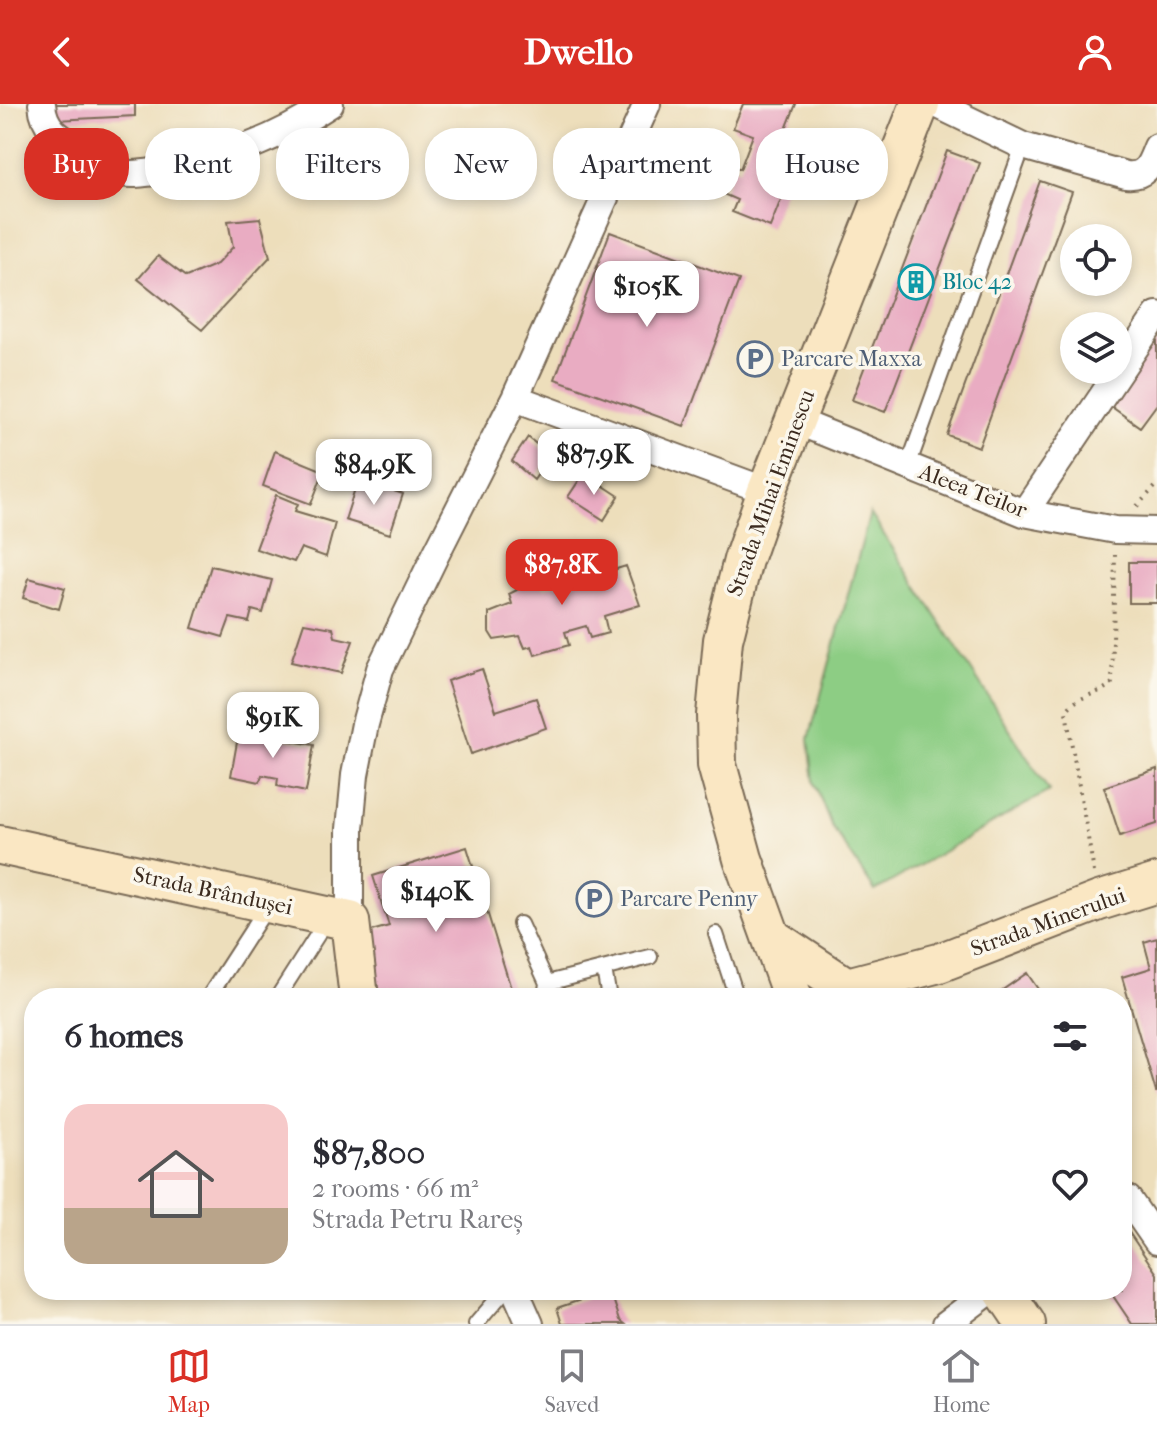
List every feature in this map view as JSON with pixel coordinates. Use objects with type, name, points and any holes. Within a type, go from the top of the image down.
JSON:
[{"type":"street","points":[[42,104],[44,119],[55,135],[116,171],[132,174],[175,168],[239,150],[296,124],[330,104]]},
{"type":"street","points":[[357,988],[340,919],[355,775],[380,669],[515,398],[647,104]]},
{"type":"street","name":"Strada Mihai Eminescu","points":[[790,988],[743,859],[717,765],[716,715],[723,640],[732,599],[767,491],[920,104]]},
{"type":"street","points":[[936,104],[1023,146],[1137,176],[1147,171],[1157,147]]},
{"type":"street","points":[[1024,513],[1157,315]]},
{"type":"street","points":[[515,398],[767,491]]},
{"type":"street","name":"Aleea Teilor","points":[[796,421],[1024,513],[1115,530],[1157,531]]},
{"type":"street","name":"Strada Brândușei","points":[[0,845],[340,919]]},
{"type":"street","name":"Strada Minerului","points":[[856,988],[939,963],[1099,901],[1157,883]]},
{"type":"street","points":[[774,939],[842,988]]},
{"type":"street","points":[[919,988],[939,963]]},
{"type":"street","points":[[1132,1205],[1157,1241]]},
{"type":"street","points":[[519,1300],[530,1324]]},
{"type":"street","points":[[946,1324],[978,1300]]},
{"type":"street","points":[[1010,1300],[1026,1324]]},
{"type":"lane","points":[[908,466],[1023,146]]},
{"type":"lane","points":[[214,988],[269,904]]},
{"type":"lane","points":[[285,988],[340,919]]},
{"type":"lane","points":[[520,924],[545,988]]},
{"type":"lane","points":[[716,934],[734,988]]},
{"type":"lane","points":[[552,988],[650,957]]},
{"type":"lane","points":[[604,969],[607,988]]},
{"type":"lane","points":[[476,1324],[496,1300]]},
{"type":"path","points":[[1099,901],[1066,712],[1069,706],[1105,690],[1112,683],[1115,530]]},
{"type":"green space","points":[[870,513],[1049,791],[875,891],[831,825],[814,782],[809,739]]},
{"type":"building","points":[[56,104],[135,104],[135,116],[56,120]]},
{"type":"building","points":[[743,104],[796,104],[787,128],[756,128],[756,200],[781,200],[770,227],[732,212],[737,200],[740,200],[740,169],[753,135],[733,128]]},
{"type":"building","name":"Bloc 42","points":[[947,151],[980,163],[885,412],[852,400]]},
{"type":"building","points":[[1040,181],[1072,192],[979,447],[947,435]]},
{"type":"building","points":[[260,218],[270,257],[202,330],[138,279],[158,256],[186,277],[217,264],[233,247],[228,221]]},
{"type":"building","points":[[610,232],[739,280],[684,426],[555,379]]},
{"type":"building","points":[[1157,340],[1157,404],[1140,427],[1109,405],[1125,384],[1132,384],[1132,374]]},
{"type":"building","points":[[528,437],[550,456],[534,480],[512,461]]},
{"type":"building","points":[[275,451],[324,471],[311,504],[263,486]]},
{"type":"building","points":[[584,473],[619,496],[604,520],[568,497]]},
{"type":"building","points":[[358,479],[403,494],[390,534],[345,520]]},
{"type":"building","points":[[276,495],[298,504],[295,511],[335,523],[326,557],[301,548],[294,562],[256,549]]},
{"type":"building","points":[[584,561],[591,577],[626,566],[640,605],[604,616],[608,633],[590,638],[586,626],[565,632],[569,645],[535,655],[532,646],[525,648],[520,636],[494,640],[489,632],[489,613],[512,604],[509,594],[517,590],[513,579],[538,570],[544,588],[567,581],[563,568]]},
{"type":"building","points":[[1129,562],[1157,562],[1157,603],[1129,603]]},
{"type":"building","points":[[211,566],[272,580],[263,613],[252,610],[249,622],[230,618],[223,637],[192,628]]},
{"type":"building","points":[[29,578],[65,588],[59,609],[23,598]]},
{"type":"building","points":[[304,623],[333,628],[335,637],[353,641],[341,673],[291,662]]},
{"type":"building","points":[[482,669],[496,711],[536,698],[546,728],[471,754],[447,681]]},
{"type":"building","points":[[239,731],[314,745],[306,792],[277,786],[278,778],[262,775],[260,782],[231,776]]},
{"type":"building","points":[[1157,769],[1157,824],[1120,836],[1104,787]]},
{"type":"building","points":[[467,847],[511,988],[378,988],[361,934],[389,926],[373,876]]},
{"type":"building","points":[[1157,938],[1157,1092],[1132,1011],[1132,988],[1125,988],[1122,977],[1151,968],[1144,942]]},
{"type":"building","points":[[1027,973],[1037,988],[1005,988]]},
{"type":"building","points":[[1132,1237],[1157,1274],[1157,1324],[1132,1324],[1116,1300],[1132,1300]]},
{"type":"building","points":[[581,1300],[613,1300],[620,1320],[625,1324],[562,1324],[557,1308]]},
{"type":"place","name":"Bloc 42","points":[[916,282]]},
{"type":"place","name":"Parcare Maxxa","points":[[755,359]]},
{"type":"place","name":"Parcare Penny","points":[[594,899]]}]
